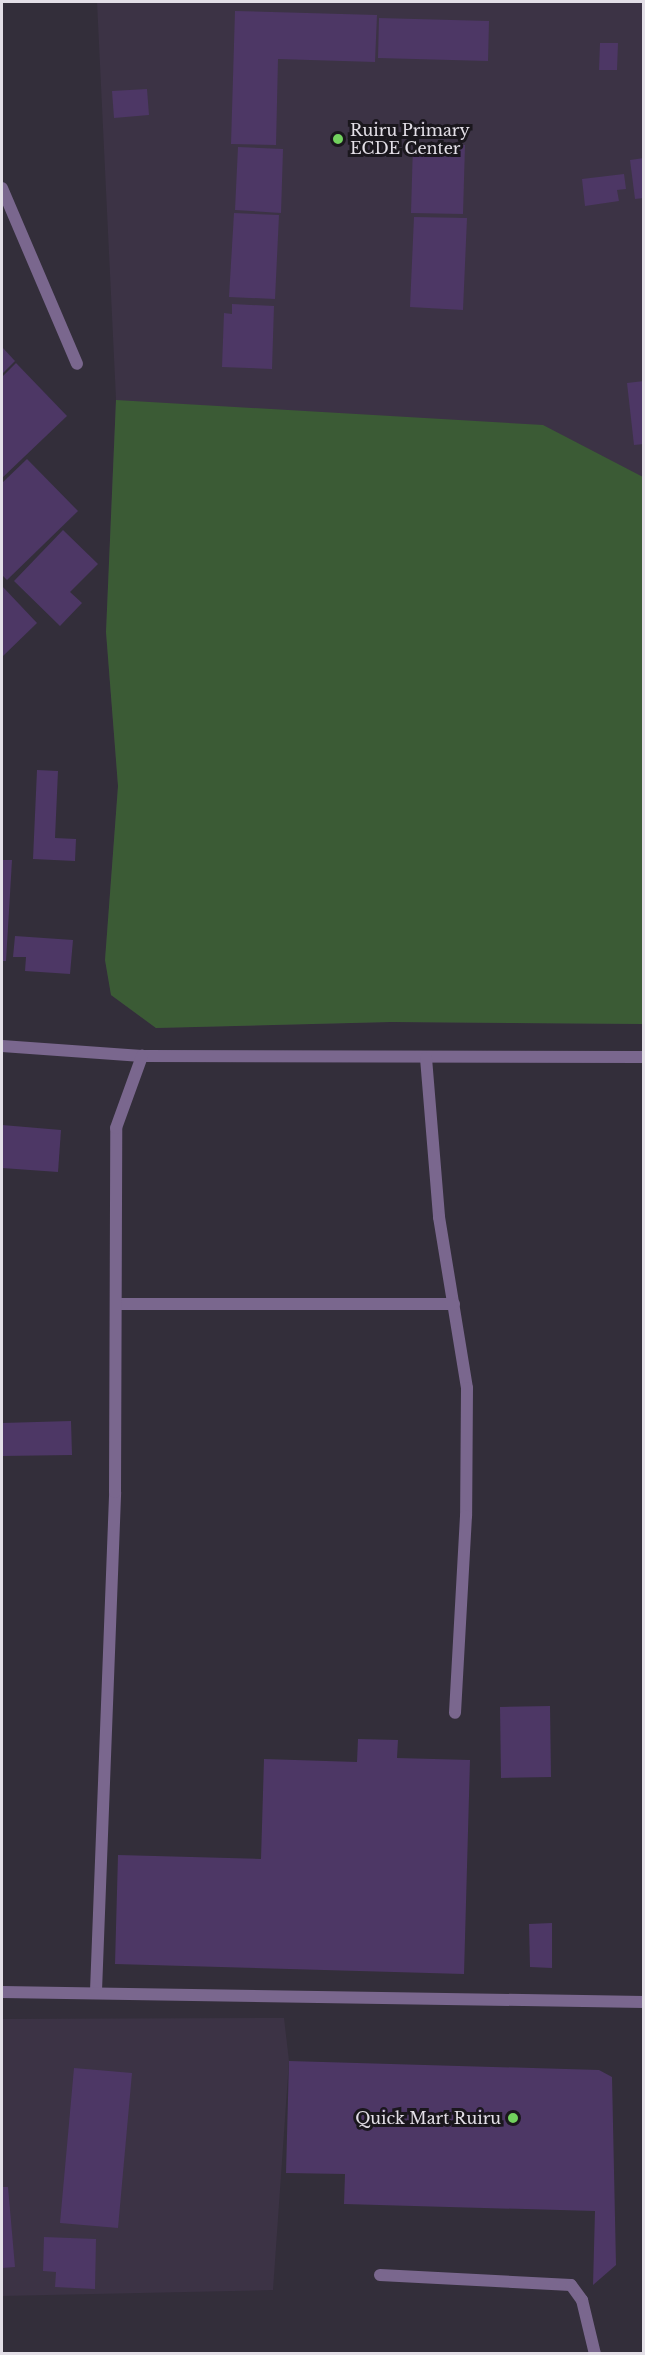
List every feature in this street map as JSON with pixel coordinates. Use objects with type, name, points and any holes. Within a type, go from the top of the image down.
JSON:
[{"type":"street","points":[[2,188],[77,364]]},
{"type":"street","points":[[2,1046],[142,1056],[644,1057]]},
{"type":"street","points":[[96,1991],[118,1304],[116,1128],[142,1056]]},
{"type":"street","points":[[426,1058],[439,1217],[467,1388],[466,1516],[454,1713]]},
{"type":"street","points":[[118,1304],[454,1304]]},
{"type":"street","points":[[2,1992],[96,1991],[644,2002]]},
{"type":"street","points":[[380,2275],[571,2285],[582,2300],[595,2354]]},
{"type":"shaded area","points":[[97,2],[643,2],[643,1024],[391,1022],[156,1028],[111,995],[105,960],[118,786],[106,632],[116,399]]},
{"type":"shaded area","points":[[284,2018],[289,2061],[273,2290],[2,2296],[2,2019]]},
{"type":"green space","points":[[116,400],[543,425],[643,477],[643,1024],[391,1022],[156,1028],[111,995],[105,960],[118,786],[106,632]]},
{"type":"building","points":[[235,11],[377,15],[375,62],[278,59],[276,145],[231,144]]},
{"type":"building","points":[[379,18],[489,21],[488,61],[378,58]]},
{"type":"building","points":[[600,43],[618,43],[617,70],[599,70]]},
{"type":"building","points":[[147,89],[149,115],[114,118],[112,91]]},
{"type":"building","points":[[413,144],[465,145],[463,214],[411,213]]},
{"type":"building","points":[[238,147],[283,149],[281,213],[235,210]]},
{"type":"building","points":[[644,158],[644,198],[635,199],[630,160]]},
{"type":"building","points":[[624,174],[626,189],[617,190],[619,201],[585,206],[582,179]]},
{"type":"building","points":[[234,213],[279,215],[275,299],[229,297]]},
{"type":"building","points":[[414,217],[467,218],[463,310],[410,307]]},
{"type":"building","points":[[232,304],[274,306],[272,369],[222,367],[224,313],[232,314]]},
{"type":"building","points":[[2,347],[15,361],[2,374]]},
{"type":"building","points":[[16,363],[67,416],[2,478],[2,377]]},
{"type":"building","points":[[644,381],[644,444],[634,445],[627,383]]},
{"type":"building","points":[[27,459],[78,511],[7,580],[2,575],[2,483]]},
{"type":"building","points":[[63,530],[98,564],[70,592],[82,603],[60,626],[14,581]]},
{"type":"building","points":[[2,586],[37,623],[2,657]]},
{"type":"building","points":[[37,770],[58,771],[55,838],[76,839],[75,861],[33,859]]},
{"type":"building","points":[[2,860],[12,860],[6,961],[2,961]]},
{"type":"building","points":[[15,936],[73,940],[70,974],[25,971],[26,957],[13,957]]},
{"type":"building","points":[[2,1125],[61,1130],[58,1172],[2,1168]]},
{"type":"building","points":[[71,1421],[72,1455],[2,1456],[2,1423]]},
{"type":"building","points":[[550,1706],[551,1777],[501,1778],[500,1707]]},
{"type":"building","points":[[358,1739],[398,1740],[397,1758],[470,1760],[464,1974],[115,1964],[118,1855],[261,1859],[264,1759],[357,1762]]},
{"type":"building","points":[[552,1923],[552,1968],[530,1967],[529,1924]]},
{"type":"building","points":[[289,2061],[599,2070],[612,2077],[616,2265],[593,2285],[595,2211],[344,2204],[345,2174],[286,2173]]},
{"type":"building","points":[[74,2068],[132,2073],[118,2228],[60,2223]]},
{"type":"building","points":[[2,2187],[8,2187],[15,2267],[2,2268]]},
{"type":"building","points":[[44,2237],[96,2239],[95,2289],[55,2287],[56,2272],[43,2271]]},
{"type":"place","name":"Ruiru Primary ECDE Center","points":[[338,139]]},
{"type":"place","name":"Quick Mart Ruiru","points":[[513,2118]]}]
